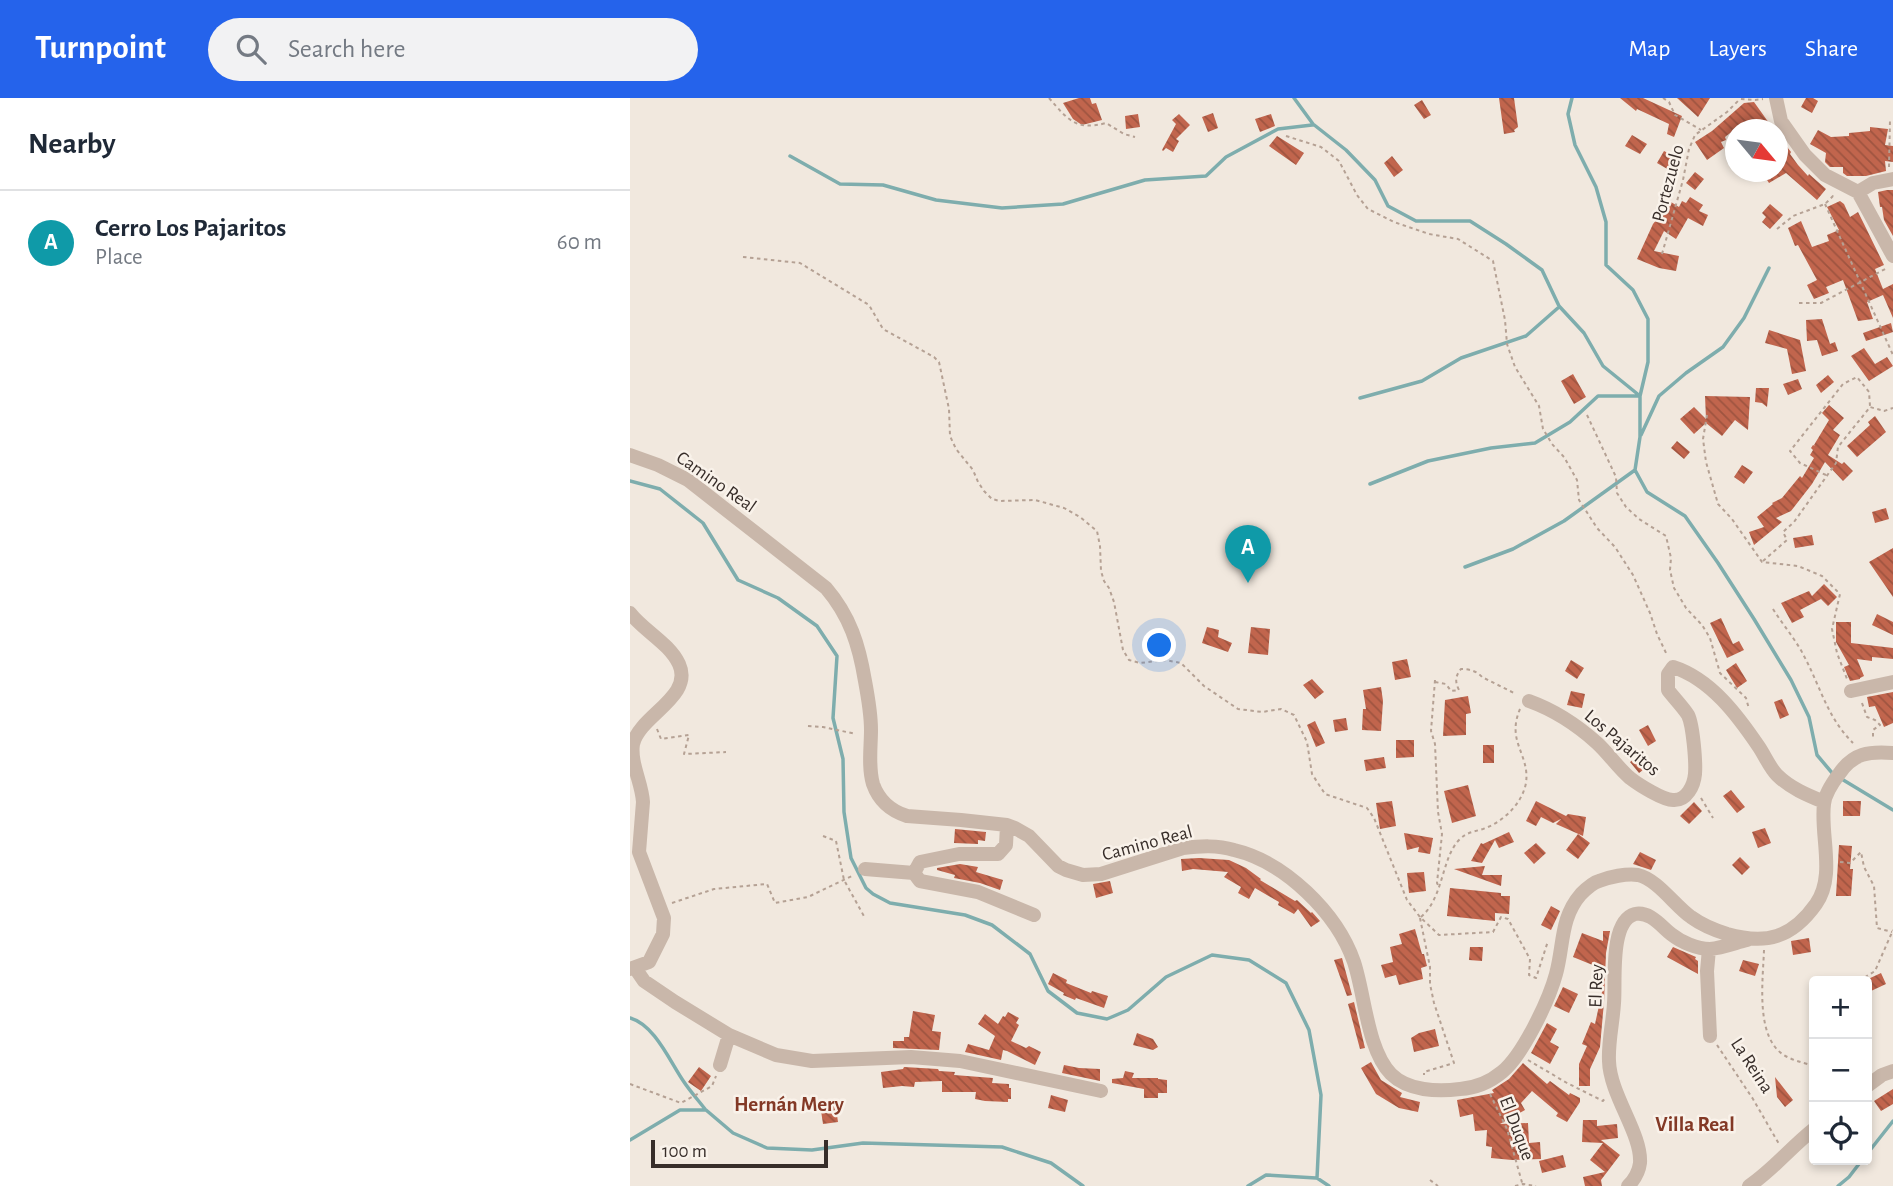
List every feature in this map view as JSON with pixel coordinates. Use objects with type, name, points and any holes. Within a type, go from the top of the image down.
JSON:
[{"type":"street","points":[[1776,98],[1781,121],[1805,155],[1825,175],[1858,192],[1893,256]]},
{"type":"street","points":[[1858,192],[1873,183],[1891,179]]},
{"type":"street","name":"Camino Real","points":[[630,455],[688,480],[826,588],[836,599],[851,625],[861,654],[871,728],[872,780],[886,805],[900,814],[915,818],[1007,825],[1029,836],[1058,866],[1083,875],[1101,874],[1196,846],[1232,849],[1258,858],[1308,892],[1329,915],[1353,961],[1377,1052],[1392,1074],[1402,1083],[1423,1089],[1462,1089],[1485,1083],[1503,1071],[1518,1054],[1556,977],[1566,918],[1587,888],[1599,881],[1618,876],[1639,876],[1658,888],[1698,922],[1723,932],[1758,939]]},
{"type":"street","points":[[630,613],[637,623],[668,650],[677,661],[681,674],[676,692],[637,732],[631,752],[642,794],[639,852],[664,918],[663,934],[649,962],[632,968],[644,981],[729,1035],[776,1055],[812,1061],[911,1057],[960,1061],[1101,1091]]},
{"type":"street","points":[[1693,781],[1694,747],[1689,716],[1668,690],[1668,674],[1673,667],[1686,671],[1705,684],[1737,716],[1776,774],[1801,793],[1824,802]]},
{"type":"street","points":[[1852,691],[1893,682]]},
{"type":"street","name":"Los Pajaritos","points":[[1529,701],[1548,707],[1573,724],[1598,744],[1631,779],[1661,796],[1673,800],[1682,798],[1692,788],[1693,781]]},
{"type":"street","points":[[1709,949],[1786,933],[1802,919],[1817,902],[1824,885],[1824,802],[1832,784],[1846,764],[1870,753],[1893,753]]},
{"type":"street","points":[[914,873],[920,862],[959,854],[998,854],[1006,845],[1007,825]]},
{"type":"street","points":[[865,869],[914,873],[920,881],[978,892],[1034,915]]},
{"type":"street","name":"El Rey","points":[[1628,1186],[1634,1180],[1640,1164],[1638,1149],[1612,1082],[1608,1060],[1615,1002],[1616,947],[1624,921],[1632,915],[1647,915],[1681,940],[1709,949]]},
{"type":"street","name":"La Reina","points":[[1709,949],[1707,971],[1710,1036]]},
{"type":"street","points":[[720,1065],[729,1035]]},
{"type":"street","points":[[1872,1082],[1893,1070]]},
{"type":"street","points":[[1749,1186],[1809,1133]]},
{"type":"path","points":[[1049,98],[1062,113],[1082,126],[1106,123],[1135,137]]},
{"type":"path","points":[[1663,98],[1669,102],[1675,115],[1702,130]]},
{"type":"path","points":[[1740,99],[1766,98]]},
{"type":"path","name":"Portezuelo","points":[[1662,254],[1695,135],[1740,99]]},
{"type":"path","points":[[1890,120],[1891,179]]},
{"type":"path","points":[[1286,136],[1321,147],[1339,162],[1368,209],[1394,222],[1429,234],[1458,239],[1493,261],[1506,320],[1507,344],[1515,367],[1539,406],[1543,429],[1577,480],[1579,500],[1633,575],[1673,667]]},
{"type":"path","points":[[1777,229],[1793,216],[1825,204],[1893,355]]},
{"type":"path","points":[[743,257],[800,263],[869,305],[883,329],[934,357],[939,362],[949,409],[950,436],[984,491],[992,499],[1000,501],[1035,500],[1064,508],[1097,531],[1104,582],[1114,602],[1122,650],[1129,660],[1140,663],[1165,660],[1181,663],[1204,687],[1238,709],[1262,712],[1281,709],[1294,715],[1307,742],[1312,774],[1325,794],[1367,808],[1374,818],[1407,900],[1420,918],[1439,935],[1493,932],[1502,917],[1508,919],[1530,958],[1529,975],[1536,978],[1548,943]]},
{"type":"path","points":[[1799,303],[1821,303],[1893,264]]},
{"type":"path","points":[[1762,562],[1787,540],[1783,532],[1794,522],[1836,463],[1838,447],[1870,407],[1870,392],[1857,377],[1843,384],[1790,452],[1800,463],[1827,475]]},
{"type":"path","points":[[1870,407],[1884,411],[1893,408]]},
{"type":"path","points":[[1587,415],[1616,477],[1617,493],[1626,507],[1639,519],[1666,536],[1674,588],[1710,638],[1720,673],[1746,698],[1750,711]]},
{"type":"path","points":[[1707,415],[1703,439],[1706,462],[1718,504],[1762,562],[1797,566],[1822,576],[1840,594],[1832,629],[1837,653],[1852,691],[1861,697],[1867,717],[1880,725],[1873,730],[1870,753]]},
{"type":"path","points":[[1773,610],[1804,655],[1823,701],[1839,730],[1870,753]]},
{"type":"path","points":[[1420,918],[1431,906],[1439,888],[1455,845],[1466,833],[1486,828],[1510,813],[1518,803],[1526,783],[1525,763],[1516,740],[1514,722],[1519,710],[1529,701],[1466,669],[1461,670],[1456,677],[1458,690],[1451,691],[1447,684],[1435,681],[1431,731],[1435,744],[1438,812],[1442,834],[1437,883],[1439,888]]},
{"type":"path","points":[[652,717],[661,739],[689,735],[684,754],[726,752]]},
{"type":"path","points":[[808,726],[855,734]]},
{"type":"path","points":[[1693,781],[1713,818]]},
{"type":"path","points":[[823,836],[836,841],[844,880],[865,918]]},
{"type":"path","points":[[1825,860],[1850,863],[1861,852],[1864,867],[1874,886],[1877,928],[1892,931],[1875,971],[1868,976]]},
{"type":"path","points":[[661,906],[714,889],[767,884],[775,903],[808,897],[844,880]]},
{"type":"path","points":[[1420,918],[1434,1003],[1454,1063],[1423,1072],[1424,1076]]},
{"type":"path","points":[[1758,939],[1764,1025],[1776,1048],[1792,1059],[1809,1064]]},
{"type":"path","name":"La Reina","points":[[1710,1036],[1786,1153]]},
{"type":"path","points":[[1518,1054],[1604,1101],[1612,1082]]},
{"type":"path","points":[[630,1084],[681,1103],[712,1086],[720,1065]]},
{"type":"path","name":"El Duque","points":[[1485,1083],[1507,1129],[1523,1185]]},
{"type":"path","points":[[1430,1180],[1438,1186]]},
{"type":"path","points":[[1516,1186],[1536,1186]]},
{"type":"building","points":[[1090,98],[1092,104],[1096,103],[1102,120],[1082,125],[1073,119],[1063,103]]},
{"type":"building","points":[[1499,98],[1514,98],[1518,127],[1515,132],[1504,134]]},
{"type":"building","points":[[1620,98],[1643,98],[1682,116],[1674,137],[1667,134],[1669,124],[1637,109],[1636,111]]},
{"type":"building","points":[[1677,98],[1710,98],[1698,117]]},
{"type":"building","points":[[1806,98],[1818,101],[1812,113],[1801,107]]},
{"type":"building","points":[[1422,100],[1431,115],[1424,119],[1414,105]]},
{"type":"building","points":[[1754,102],[1766,119],[1726,119],[1744,103]]},
{"type":"building","points":[[1213,113],[1218,128],[1208,132],[1202,117]]},
{"type":"building","points":[[1138,114],[1140,127],[1126,129],[1125,116]]},
{"type":"building","points":[[1179,114],[1190,125],[1176,139],[1179,141],[1173,152],[1166,148],[1163,151],[1176,124],[1172,120]]},
{"type":"building","points":[[1271,114],[1275,126],[1260,132],[1255,119]]},
{"type":"building","points":[[1725,120],[1725,140],[1721,142],[1724,148],[1707,160],[1695,142]]},
{"type":"building","points":[[1870,127],[1888,129],[1885,145],[1893,146],[1893,162],[1885,161],[1886,171],[1866,176],[1847,176],[1843,173],[1843,167],[1830,167],[1825,162],[1826,153],[1810,144],[1818,130],[1831,137],[1849,136],[1849,133],[1870,131]]},
{"type":"building","points":[[1632,135],[1647,144],[1640,154],[1625,146]]},
{"type":"building","points":[[1277,136],[1304,153],[1296,165],[1269,146]]},
{"type":"building","points":[[1788,148],[1808,176],[1809,174],[1826,189],[1817,200],[1788,175]]},
{"type":"building","points":[[1664,151],[1676,157],[1669,170],[1657,163]]},
{"type":"building","points":[[1392,156],[1403,170],[1394,177],[1384,163]]},
{"type":"building","points":[[1695,172],[1704,179],[1695,190],[1686,183]]},
{"type":"building","points":[[1893,190],[1893,236],[1884,220],[1878,192]]},
{"type":"building","points":[[1690,197],[1703,205],[1699,211],[1708,215],[1703,226],[1688,218],[1676,239],[1664,231],[1654,251],[1679,256],[1676,271],[1659,268],[1637,259],[1653,224],[1671,202],[1679,207],[1682,201],[1686,203]]},
{"type":"building","points":[[1840,201],[1850,217],[1858,212],[1864,224],[1884,265],[1875,269],[1883,289],[1893,284],[1893,318],[1883,295],[1867,302],[1873,319],[1858,321],[1843,280],[1826,287],[1829,293],[1814,299],[1807,285],[1817,280],[1798,245],[1795,246],[1788,228],[1801,221],[1812,247],[1829,241],[1827,235],[1839,230],[1827,207]]},
{"type":"building","points":[[1770,204],[1783,215],[1770,229],[1762,222],[1766,217],[1762,213]]},
{"type":"building","points":[[1822,319],[1830,344],[1835,342],[1838,351],[1822,356],[1817,340],[1807,341],[1806,320]]},
{"type":"building","points":[[1891,323],[1893,332],[1866,341],[1863,333]]},
{"type":"building","points":[[1769,330],[1800,340],[1806,371],[1792,374],[1787,349],[1765,343]]},
{"type":"building","points":[[1864,348],[1875,364],[1887,357],[1893,366],[1869,381],[1851,356]]},
{"type":"building","points":[[1573,374],[1586,397],[1574,404],[1561,381]]},
{"type":"building","points":[[1828,375],[1834,382],[1821,393],[1816,385]]},
{"type":"building","points":[[1798,379],[1802,389],[1788,395],[1783,384]]},
{"type":"building","points":[[1756,388],[1769,388],[1767,407],[1755,402]]},
{"type":"building","points":[[1705,396],[1750,397],[1748,430],[1735,420],[1722,436],[1706,423],[1694,434],[1680,419],[1694,407],[1706,419]]},
{"type":"building","points":[[1829,405],[1844,418],[1833,430],[1840,435],[1828,455],[1842,464],[1844,462],[1853,471],[1843,481],[1825,462],[1791,511],[1776,518],[1782,522],[1754,545],[1749,532],[1764,527],[1757,517],[1782,498],[1800,476],[1802,478],[1814,458],[1810,455],[1813,450],[1811,448],[1815,446],[1829,420],[1822,413]]},
{"type":"building","points":[[1875,416],[1886,432],[1857,457],[1847,446],[1870,425],[1868,422]]},
{"type":"building","points":[[1677,441],[1690,452],[1684,459],[1671,448]]},
{"type":"building","points":[[1742,465],[1753,472],[1744,484],[1734,477]]},
{"type":"building","points":[[1886,508],[1889,519],[1875,523],[1872,512]]},
{"type":"building","points":[[1812,535],[1814,545],[1795,548],[1793,538]]},
{"type":"building","points":[[1893,548],[1893,597],[1869,562]]},
{"type":"building","points":[[1824,584],[1837,597],[1828,606],[1821,599],[1800,610],[1804,617],[1792,623],[1781,603],[1809,591],[1812,596]]},
{"type":"building","points":[[1877,614],[1893,622],[1893,635],[1872,625]]},
{"type":"building","points":[[1721,618],[1733,644],[1739,641],[1744,650],[1727,658],[1710,623]]},
{"type":"building","points":[[1836,622],[1851,622],[1851,643],[1893,648],[1893,659],[1857,659],[1864,676],[1850,681],[1844,667],[1849,665],[1836,642]]},
{"type":"building","points":[[1207,627],[1219,630],[1218,637],[1232,643],[1228,652],[1202,643]]},
{"type":"building","points":[[1251,627],[1270,629],[1268,655],[1248,653]]},
{"type":"building","points":[[1407,659],[1411,677],[1395,680],[1392,662]]},
{"type":"building","points":[[1571,660],[1584,668],[1577,679],[1565,671]]},
{"type":"building","points":[[1736,663],[1747,681],[1737,688],[1726,670]]},
{"type":"building","points":[[1312,679],[1324,692],[1315,699],[1303,685]]},
{"type":"building","points":[[1381,687],[1381,731],[1362,730],[1363,709],[1366,709],[1363,690]]},
{"type":"building","points":[[1571,691],[1585,694],[1582,708],[1567,705]]},
{"type":"building","points":[[1893,692],[1893,723],[1884,727],[1875,706],[1869,707],[1867,697]]},
{"type":"building","points":[[1468,696],[1471,713],[1466,714],[1466,735],[1443,736],[1445,700]]},
{"type":"building","points":[[1782,699],[1789,715],[1780,719],[1774,702]]},
{"type":"building","points":[[1346,718],[1348,730],[1335,732],[1333,720]]},
{"type":"building","points":[[1315,721],[1325,743],[1316,747],[1307,725]]},
{"type":"building","points":[[1648,725],[1656,741],[1648,746],[1639,730]]},
{"type":"building","points":[[1396,740],[1414,740],[1414,757],[1396,758]]},
{"type":"building","points":[[1483,745],[1494,745],[1494,763],[1483,763]]},
{"type":"building","points":[[1642,753],[1651,764],[1639,773],[1630,762]]},
{"type":"building","points":[[1384,757],[1386,768],[1366,771],[1364,760]]},
{"type":"building","points":[[1468,785],[1476,816],[1452,823],[1444,791]]},
{"type":"building","points":[[1731,790],[1745,807],[1737,813],[1723,796]]},
{"type":"building","points":[[1392,801],[1396,826],[1380,829],[1376,803]]},
{"type":"building","points":[[1536,801],[1566,816],[1586,817],[1583,836],[1556,824],[1561,819],[1553,823],[1541,817],[1536,826],[1526,821]]},
{"type":"building","points":[[1843,801],[1861,801],[1860,816],[1843,816]]},
{"type":"building","points":[[1694,802],[1702,811],[1689,824],[1680,816]]},
{"type":"building","points":[[1765,828],[1771,843],[1758,848],[1752,832]]},
{"type":"building","points":[[955,829],[986,832],[985,841],[978,840],[978,844],[954,843]]},
{"type":"building","points":[[1509,832],[1514,842],[1499,848],[1495,840],[1482,863],[1471,861],[1481,843]]},
{"type":"building","points":[[1404,833],[1433,838],[1430,854],[1418,852],[1419,847],[1407,850]]},
{"type":"building","points":[[1578,834],[1590,843],[1578,859],[1566,850]]},
{"type":"building","points":[[1536,843],[1546,853],[1534,864],[1524,853]]},
{"type":"building","points":[[1839,845],[1852,846],[1851,896],[1836,896]]},
{"type":"building","points":[[1640,852],[1656,860],[1651,870],[1633,864]]},
{"type":"building","points":[[1740,857],[1750,867],[1742,875],[1732,865]]},
{"type":"building","points":[[1181,859],[1229,860],[1246,868],[1260,880],[1297,900],[1320,921],[1311,927],[1298,909],[1294,914],[1255,888],[1249,899],[1238,893],[1241,887],[1224,877],[1228,872],[1193,869],[1182,871]]},
{"type":"building","points":[[960,864],[978,867],[976,872],[1003,880],[1000,890],[954,878],[955,875],[937,870]]},
{"type":"building","points":[[1485,866],[1482,875],[1502,875],[1501,886],[1454,869]]},
{"type":"building","points":[[1424,872],[1426,891],[1409,893],[1407,873]]},
{"type":"building","points":[[1110,881],[1113,893],[1096,898],[1093,884]]},
{"type":"building","points":[[1450,888],[1510,896],[1509,914],[1495,913],[1495,921],[1447,916]]},
{"type":"building","points":[[1551,906],[1560,911],[1551,930],[1541,925]]},
{"type":"building","points":[[1415,929],[1427,966],[1421,968],[1423,979],[1399,985],[1396,975],[1385,978],[1381,965],[1393,962],[1390,947],[1402,944],[1399,934]]},
{"type":"building","points":[[1603,931],[1610,931],[1600,1047],[1590,1069],[1590,1086],[1579,1086],[1579,1064],[1587,1046],[1582,1044],[1591,1022],[1595,1024],[1602,992],[1600,968],[1573,957],[1582,933],[1603,941]]},
{"type":"building","points":[[1809,938],[1811,952],[1793,955],[1791,941]]},
{"type":"building","points":[[1470,947],[1483,947],[1482,961],[1469,960]]},
{"type":"building","points":[[1673,947],[1696,957],[1698,974],[1667,957]]},
{"type":"building","points":[[1342,958],[1352,995],[1347,996],[1334,960]]},
{"type":"building","points":[[1743,960],[1759,964],[1755,976],[1739,971]]},
{"type":"building","points":[[1053,973],[1067,980],[1066,983],[1091,993],[1092,991],[1108,996],[1104,1008],[1063,995],[1064,993],[1048,984]]},
{"type":"building","points":[[1881,973],[1886,984],[1872,991],[1872,977]]},
{"type":"building","points":[[1563,987],[1578,994],[1569,1013],[1554,1006]]},
{"type":"building","points":[[1354,1002],[1365,1048],[1360,1049],[1348,1004]]},
{"type":"building","points":[[913,1011],[935,1015],[932,1031],[941,1032],[939,1050],[893,1048],[893,1041],[904,1041],[904,1037],[909,1037]]},
{"type":"building","points":[[1008,1012],[1019,1018],[1016,1023],[1019,1025],[1011,1041],[1041,1052],[1035,1065],[1003,1050],[1001,1060],[965,1052],[968,1044],[989,1050],[995,1036],[978,1024],[985,1014],[998,1024]]},
{"type":"building","points":[[1547,1023],[1557,1029],[1550,1042],[1559,1047],[1550,1064],[1531,1053]]},
{"type":"building","points":[[1435,1029],[1439,1046],[1414,1052],[1411,1038]]},
{"type":"building","points":[[1137,1033],[1153,1039],[1158,1047],[1153,1050],[1133,1045]]},
{"type":"building","points":[[1371,1062],[1381,1080],[1402,1093],[1400,1097],[1420,1102],[1418,1112],[1399,1108],[1376,1094],[1361,1068]]},
{"type":"building","points":[[1523,1063],[1547,1084],[1550,1081],[1569,1095],[1570,1093],[1580,1098],[1580,1102],[1567,1122],[1556,1116],[1558,1113],[1532,1091],[1521,1103],[1525,1110],[1500,1124],[1528,1123],[1529,1143],[1540,1142],[1541,1159],[1491,1158],[1492,1147],[1486,1146],[1487,1130],[1475,1131],[1473,1114],[1460,1117],[1457,1100],[1494,1093],[1492,1090],[1509,1079]]},
{"type":"building","points":[[1064,1065],[1100,1069],[1100,1081],[1062,1073]]},
{"type":"building","points":[[699,1067],[711,1076],[701,1091],[688,1082]]},
{"type":"building","points":[[904,1067],[938,1069],[955,1072],[954,1075],[993,1078],[992,1083],[1009,1084],[1011,1099],[1008,1099],[1008,1102],[985,1101],[975,1099],[976,1092],[942,1092],[942,1081],[915,1082],[914,1087],[883,1088],[881,1072]]},
{"type":"building","points":[[1125,1071],[1134,1073],[1132,1078],[1167,1080],[1167,1093],[1158,1093],[1158,1098],[1144,1098],[1144,1089],[1112,1083],[1112,1079],[1123,1078]]},
{"type":"building","points":[[1775,1077],[1793,1100],[1785,1107],[1777,1097]]},
{"type":"building","points":[[1893,1089],[1893,1104],[1881,1111],[1874,1101]]},
{"type":"building","points":[[1051,1095],[1068,1100],[1065,1112],[1048,1108]]},
{"type":"building","points":[[835,1102],[838,1122],[823,1124],[820,1104]]},
{"type":"building","points":[[1583,1120],[1597,1120],[1597,1126],[1617,1124],[1618,1138],[1601,1140],[1620,1155],[1601,1180],[1602,1186],[1585,1186],[1583,1177],[1605,1172],[1590,1160],[1603,1143],[1582,1142]]},
{"type":"building","points":[[1563,1155],[1566,1167],[1542,1173],[1539,1161]]},
{"type":"waterway","points":[[1294,98],[1313,124],[1346,150],[1375,180],[1388,206],[1416,221],[1470,221],[1542,270],[1559,306],[1584,333],[1603,366],[1640,396],[1640,437],[1635,470],[1647,492],[1685,516],[1718,563],[1791,680],[1809,717],[1817,755],[1833,774]]},
{"type":"waterway","points":[[1370,484],[1428,461],[1491,448],[1535,443],[1570,422],[1598,396],[1640,396],[1648,362],[1648,319],[1633,290],[1606,265],[1606,222],[1596,187],[1575,145],[1568,114],[1572,98]]},
{"type":"waterway","points":[[790,156],[840,184],[883,185],[936,200],[1002,208],[1063,204],[1145,180],[1206,176],[1226,157],[1278,129],[1312,125]]},
{"type":"waterway","points":[[1641,435],[1659,396],[1723,347],[1744,318],[1769,268]]},
{"type":"waterway","points":[[1360,398],[1422,381],[1461,358],[1526,336],[1559,307]]},
{"type":"waterway","points":[[1465,567],[1513,549],[1564,521],[1635,470]]},
{"type":"waterway","points":[[630,481],[660,489],[703,523],[738,580],[778,598],[817,626],[837,656],[833,718],[843,759],[844,812],[851,858],[866,888],[890,903],[965,915],[992,925],[1030,954],[1048,991],[1077,1013],[1107,1019],[1128,1010],[1166,977],[1212,955],[1249,960],[1286,983],[1309,1030],[1321,1095],[1317,1178],[1329,1186]]},
{"type":"waterway","points":[[1840,778],[1893,810]]},
{"type":"waterway","points":[[630,1018],[639,1022],[654,1036],[705,1109]]},
{"type":"waterway","points":[[630,1140],[680,1110],[706,1110],[733,1133],[767,1148],[812,1150],[863,1143],[1002,1147],[1051,1163],[1083,1186]]},
{"type":"waterway","points":[[1872,1148],[1893,1121]]},
{"type":"waterway","points":[[1838,1186],[1858,1165]]},
{"type":"waterway","points":[[1248,1186],[1266,1175],[1316,1178]]},
{"type":"place","name":"Cerro Los Pajaritos","points":[[1248,583]]},
{"type":"district","name":"Hernán Mery","points":[[789,1104]]},
{"type":"district","name":"Villa Real","points":[[1695,1124]]}]
